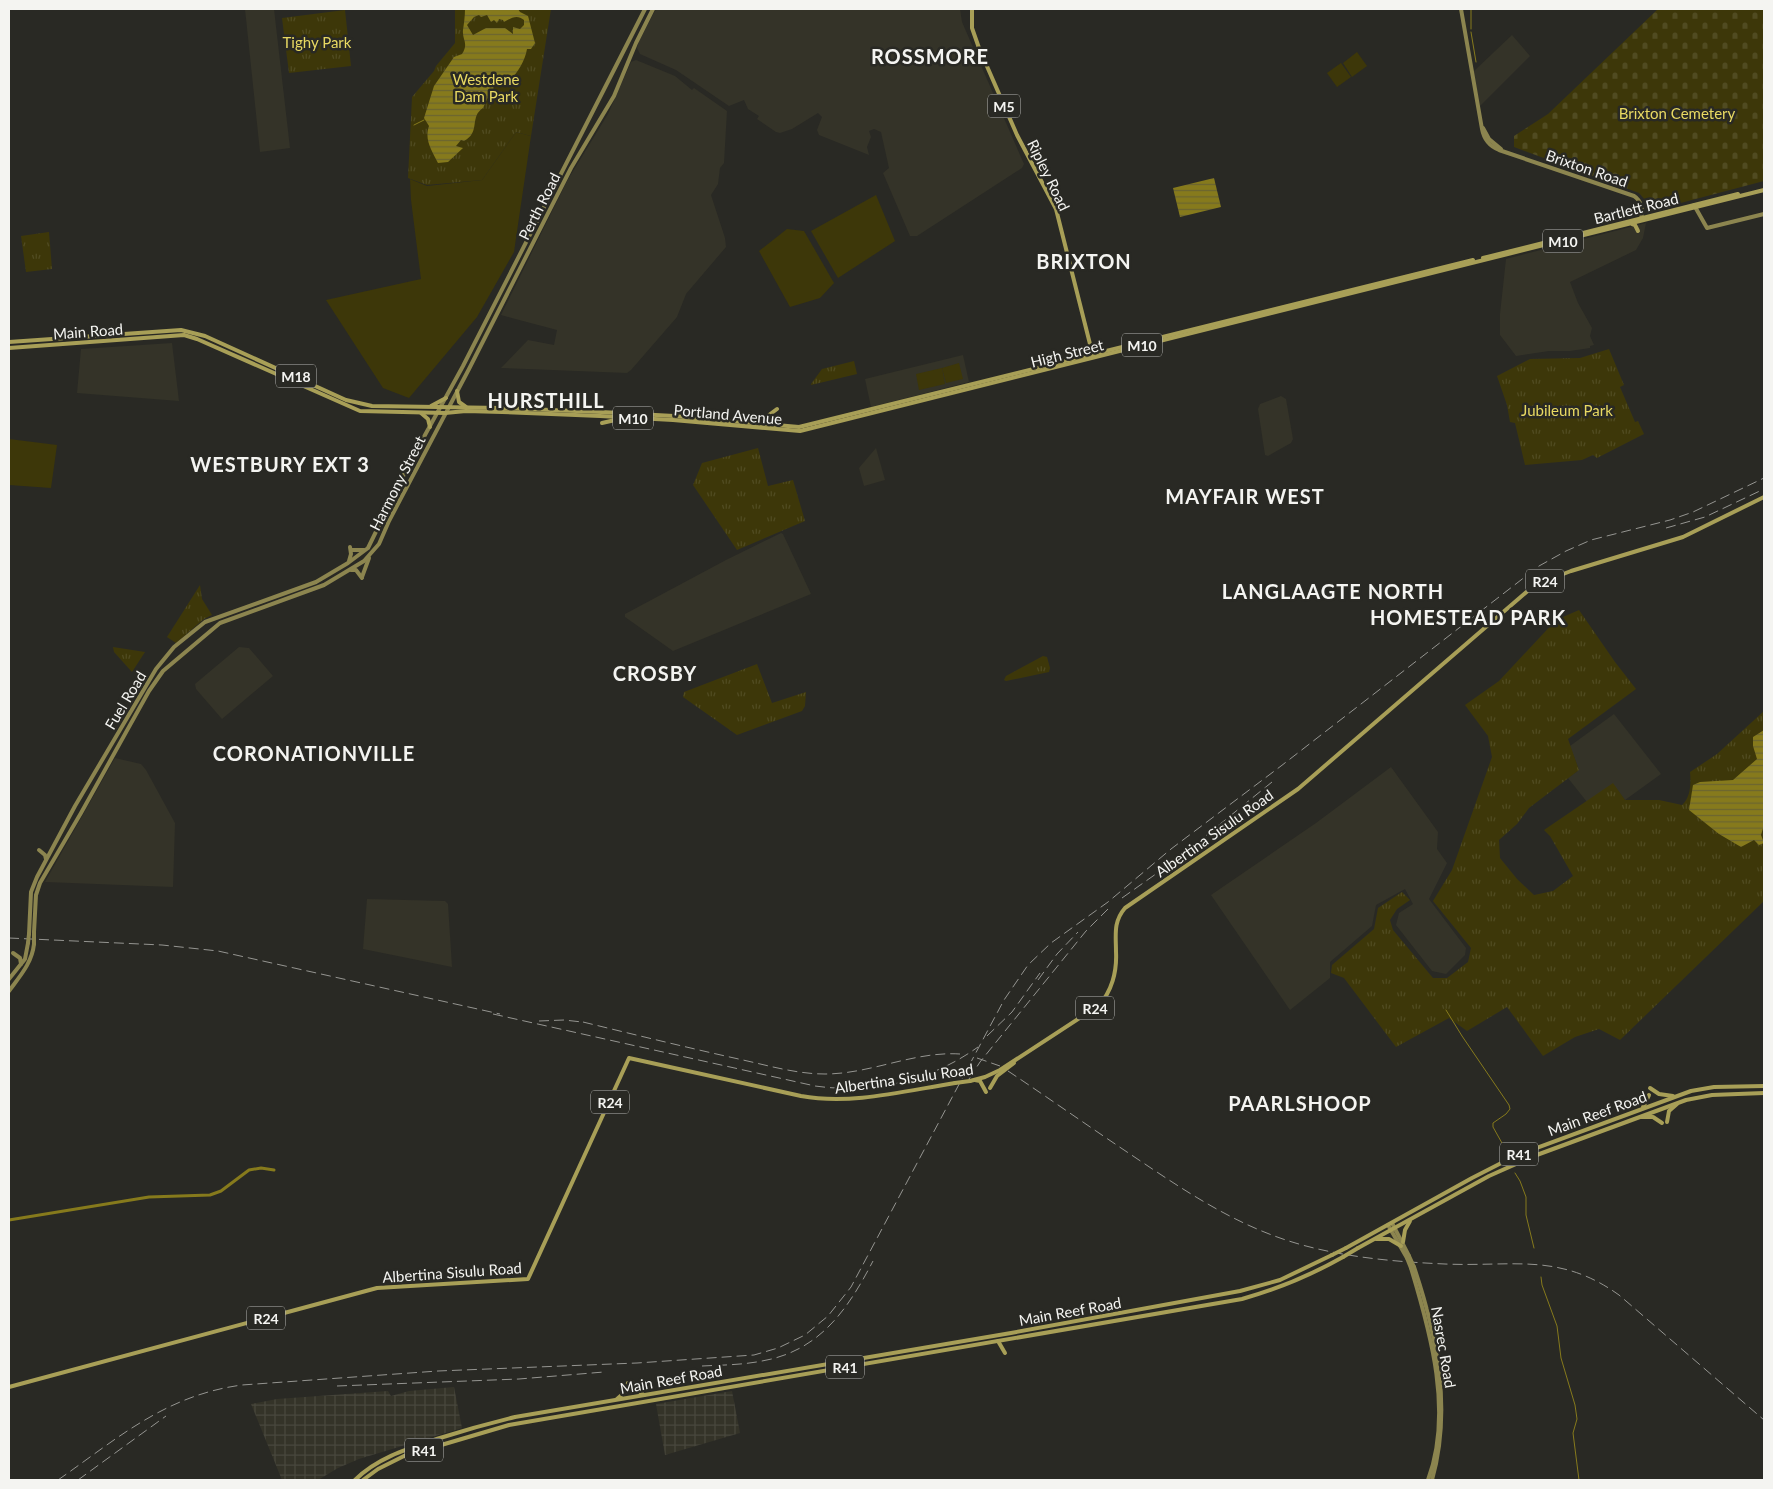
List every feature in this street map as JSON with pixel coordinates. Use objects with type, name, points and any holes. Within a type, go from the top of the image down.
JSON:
[{"type":"main road","name":"Perth Road","points":[[439,413],[645,9]]},
{"type":"main road","name":"Perth Road","points":[[448,407],[571,168],[614,96],[653,9]]},
{"type":"main road","name":"Ripley Road","points":[[972,9],[972,28],[976,42],[1019,140],[1056,209],[1093,356]]},
{"type":"main road","name":"Brixton Road","points":[[1461,9],[1480,122],[1487,140],[1493,148],[1634,196],[1640,204],[1641,219]]},
{"type":"main road","name":"Bartlett Road","points":[[1485,259],[1764,189]]},
{"type":"main road","points":[[1695,206],[1707,228],[1764,214]]},
{"type":"main road","name":"Bartlett Road","points":[[1485,259],[1631,224],[1641,219]]},
{"type":"main road","points":[[1631,224],[1635,225],[1638,230]]},
{"type":"main road","name":"High Street","points":[[799,429],[1485,259]]},
{"type":"main road","name":"Main Road","points":[[9,342],[187,330],[205,336],[352,402],[372,406],[427,408]]},
{"type":"main road","name":"Main Road","points":[[9,348],[179,335],[191,337],[360,411],[419,412]]},
{"type":"main road","points":[[457,391],[459,402],[468,407]]},
{"type":"main road","points":[[427,408],[446,398]]},
{"type":"main road","name":"M18","points":[[427,408],[448,407]]},
{"type":"main road","name":"Portland Avenue","points":[[448,407],[674,416],[799,429]]},
{"type":"main road","name":"Harmony Street","points":[[360,564],[370,556],[379,544],[388,521],[448,407]]},
{"type":"main road","points":[[740,422],[760,420],[777,409]]},
{"type":"main road","name":"Portland Avenue","points":[[445,413],[466,411],[502,412],[799,429]]},
{"type":"main road","points":[[419,412],[427,417],[430,427]]},
{"type":"main road","name":"M18","points":[[419,412],[445,413]]},
{"type":"main road","name":"Harmony Street","points":[[357,558],[368,548],[409,464],[439,413]]},
{"type":"main road","points":[[602,423],[626,418]]},
{"type":"main road","name":"Albertina Sisulu Road","points":[[9,1387],[377,1288],[528,1279],[629,1058],[817,1099],[840,1100],[955,1084],[986,1077],[1000,1070],[1096,1007],[1106,997],[1116,966],[1116,924],[1125,908],[1298,789],[1530,589],[1571,571],[1683,536],[1764,497]]},
{"type":"main road","points":[[348,564],[351,548],[360,551],[368,548]]},
{"type":"main road","points":[[349,571],[356,570],[362,577],[370,556]]},
{"type":"main road","name":"Fuel Road","points":[[21,966],[27,954],[32,888],[45,861],[156,669],[174,647],[209,620],[310,584],[357,558]]},
{"type":"main road","name":"Fuel Road","points":[[9,991],[21,976],[33,955],[35,900],[40,883],[158,676],[220,623],[320,587],[360,564]]},
{"type":"main road","points":[[39,850],[45,855],[45,861]]},
{"type":"main road","points":[[9,979],[21,966],[21,959],[13,953]]},
{"type":"main road","points":[[975,1080],[980,1081],[988,1090],[998,1076],[1028,1051]]},
{"type":"main road","name":"Main Reef Road","points":[[355,1480],[375,1464],[405,1449],[515,1417],[1150,1308],[1266,1285],[1292,1275],[1346,1248],[1515,1156],[1691,1091],[1714,1087],[1764,1086]]},
{"type":"main road","points":[[1650,1088],[1659,1094],[1674,1096]]},
{"type":"main road","name":"Main Reef Road","points":[[363,1480],[378,1469],[404,1456],[472,1435],[516,1424],[1168,1312],[1273,1290],[1315,1273],[1489,1176],[1534,1156],[1686,1100],[1712,1095],[1764,1093]]},
{"type":"main road","points":[[1642,1108],[1649,1094]]},
{"type":"main road","points":[[1633,1118],[1649,1117],[1665,1122],[1672,1108],[1686,1100]]},
{"type":"main road","points":[[1373,1240],[1389,1239],[1402,1244],[1405,1230],[1414,1218]]},
{"type":"main road","name":"Nasrec Road","points":[[1390,1224],[1408,1257],[1426,1308],[1440,1386],[1441,1434],[1439,1453],[1432,1480]]},
{"type":"main road","name":"Nasrec Road","points":[[1412,1268],[1429,1334],[1438,1394],[1437,1444],[1428,1480]]},
{"type":"main road","points":[[1166,1305],[1168,1312]]},
{"type":"main road","points":[[1150,1308],[1151,1315]]},
{"type":"main road","points":[[998,1341],[1005,1353]]},
{"type":"main road","points":[[868,1357],[869,1363]]},
{"type":"main road","points":[[724,1381],[725,1388]]},
{"type":"main road","points":[[615,1401],[625,1392],[630,1383],[644,1395]]},
{"type":"main road","points":[[515,1417],[516,1424]]},
{"type":"shaded area","points":[[245,9],[274,9],[290,148],[260,152]]},
{"type":"shaded area","points":[[465,9],[518,9],[528,16],[535,43],[531,49],[527,49],[521,66],[509,82],[494,84],[493,91],[477,116],[472,133],[464,141],[461,140],[456,146],[463,148],[448,162],[438,163],[429,145],[427,136],[429,126],[424,118],[434,86],[454,57],[462,54],[464,50]],"holes":[[[479,15],[481,17],[487,15],[491,22],[494,20],[497,23],[499,19],[504,22],[519,17],[524,20],[524,25],[520,29],[513,27],[513,34],[505,28],[486,28],[473,35],[467,25],[474,17]]]},
{"type":"shaded area","points":[[656,9],[960,9],[962,22],[1024,164],[1022,168],[917,236],[910,236],[883,173],[889,168],[881,132],[874,129],[869,131],[871,137],[867,147],[869,155],[819,135],[817,130],[822,117],[818,113],[792,129],[780,133],[776,132],[757,119],[759,116],[748,109],[744,100],[729,106],[676,70],[640,54],[637,48],[639,41]]},
{"type":"shaded area","points":[[1512,35],[1530,56],[1480,106],[1473,72]]},
{"type":"shaded area","points":[[636,60],[675,76],[692,90],[694,88],[727,111],[724,163],[720,168],[718,184],[711,195],[725,238],[726,247],[686,294],[677,317],[627,373],[501,368],[528,340],[554,345],[557,330],[501,315],[567,181],[608,114],[631,62]]},
{"type":"shaded area","points":[[1214,178],[1221,207],[1180,217],[1173,188]]},
{"type":"shaded area","points":[[1646,223],[1643,238],[1636,250],[1570,282],[1578,303],[1592,328],[1590,336],[1594,345],[1590,346],[1590,348],[1570,351],[1549,351],[1516,356],[1500,335],[1500,314],[1506,259]]},
{"type":"shaded area","points":[[172,343],[179,401],[77,393],[81,349]]},
{"type":"shaded area","points":[[963,355],[969,382],[871,407],[865,379]]},
{"type":"shaded area","points":[[1281,396],[1286,399],[1293,439],[1291,443],[1268,456],[1265,455],[1258,409],[1260,404]]},
{"type":"shaded area","points":[[876,448],[885,480],[864,486],[859,468]]},
{"type":"shaded area","points":[[781,533],[811,594],[673,651],[625,617],[625,614]]},
{"type":"shaded area","points":[[239,647],[249,648],[273,676],[222,719],[196,689],[195,684]]},
{"type":"shaded area","points":[[1614,714],[1661,774],[1625,800],[1613,784],[1587,802],[1568,778],[1579,770],[1570,746]]},
{"type":"shaded area","points":[[1764,730],[1764,825],[1761,835],[1764,843],[1759,845],[1754,840],[1741,847],[1719,834],[1689,810],[1693,785],[1700,782],[1733,780],[1757,759],[1753,746],[1753,737]]},
{"type":"shaded area","points":[[115,758],[141,764],[175,823],[173,887],[45,882]]},
{"type":"shaded area","points":[[1391,767],[1438,832],[1437,849],[1447,863],[1429,899],[1466,948],[1465,955],[1446,974],[1432,971],[1396,925],[1399,913],[1413,904],[1405,889],[1376,905],[1372,926],[1330,962],[1330,978],[1290,1010],[1211,895],[1316,823]]},
{"type":"shaded area","points":[[367,899],[445,901],[448,904],[452,967],[363,949]]},
{"type":"shaded area","points":[[454,1387],[462,1428],[359,1459],[338,1468],[318,1480],[282,1480],[251,1404],[277,1399],[388,1391],[391,1396],[409,1391]]},
{"type":"shaded area","points":[[732,1391],[740,1433],[665,1455],[656,1404]]},
{"type":"green space","name":"Westdene Dam Park","points":[[455,9],[551,9],[531,136],[516,132],[482,180],[427,185],[408,178],[412,97],[455,43]]},
{"type":"green space","name":"Brixton Cemetery","points":[[1658,9],[1764,9],[1764,181],[1654,210],[1639,193],[1514,147],[1514,136],[1548,114]]},
{"type":"green space","name":"Tighy Park","points":[[345,10],[351,66],[289,73],[282,18]]},
{"type":"green space","points":[[1357,52],[1367,66],[1352,77],[1343,63]]},
{"type":"green space","points":[[1341,63],[1351,77],[1337,87],[1327,73]]},
{"type":"green space","points":[[516,132],[531,136],[514,252],[477,317],[409,398],[383,388],[326,300],[421,279],[410,179],[427,186],[482,180]]},
{"type":"green space","points":[[876,195],[895,241],[838,278],[811,231]]},
{"type":"green space","points":[[787,229],[804,231],[834,283],[820,298],[790,307],[759,251]]},
{"type":"green space","points":[[49,232],[52,269],[26,272],[21,236]]},
{"type":"green space","name":"Jubileum Park","points":[[1609,349],[1624,385],[1620,387],[1635,422],[1638,421],[1644,434],[1597,458],[1593,455],[1582,460],[1525,465],[1515,423],[1510,422],[1507,405],[1497,376],[1530,359],[1580,358]]},
{"type":"green space","points":[[854,361],[857,374],[811,385],[822,369]]},
{"type":"green space","points":[[959,363],[963,379],[946,383],[942,368]]},
{"type":"green space","points":[[942,368],[945,384],[919,390],[916,374]]},
{"type":"green space","points":[[9,439],[57,445],[51,488],[9,485]]},
{"type":"green space","points":[[758,448],[768,486],[793,480],[805,521],[737,550],[693,485],[702,463]]},
{"type":"green space","points":[[200,585],[202,599],[212,615],[204,619],[176,643],[167,637]]},
{"type":"green space","points":[[1579,610],[1636,689],[1568,739],[1579,770],[1529,808],[1517,824],[1499,840],[1500,858],[1517,879],[1534,895],[1553,891],[1573,876],[1550,836],[1544,830],[1613,783],[1625,800],[1659,800],[1682,805],[1689,794],[1690,772],[1717,754],[1764,711],[1764,901],[1620,1040],[1599,1029],[1575,1037],[1543,1056],[1507,1007],[1467,1031],[1449,1018],[1396,1047],[1344,978],[1331,973],[1332,965],[1374,929],[1378,908],[1402,892],[1410,900],[1397,909],[1390,920],[1393,930],[1433,978],[1447,978],[1468,962],[1471,948],[1433,901],[1452,870],[1492,757],[1488,736],[1465,705],[1499,681],[1556,620]]},
{"type":"green space","points":[[113,647],[145,652],[132,672],[114,652]]},
{"type":"green space","points":[[1043,656],[1047,657],[1050,668],[1049,672],[1004,680],[1006,676]]},
{"type":"green space","points":[[757,664],[772,703],[806,692],[805,706],[802,711],[737,735],[683,697],[684,692]]},
{"type":"waterway","points":[[1471,9],[1471,29]]},
{"type":"waterway","points":[[1471,32],[1476,62]]},
{"type":"waterway","points":[[414,125],[424,120]]},
{"type":"waterway","points":[[1446,1010],[1509,1105],[1510,1109],[1506,1114],[1493,1123],[1493,1127],[1507,1152]]},
{"type":"waterway","points":[[9,1220],[149,1197],[210,1195],[221,1191],[249,1170],[261,1168],[274,1170]]},
{"type":"waterway","points":[[1515,1173],[1526,1197],[1526,1215],[1534,1248]]},
{"type":"waterway","points":[[1541,1277],[1542,1285],[1557,1326],[1561,1358],[1575,1405],[1577,1419],[1573,1433],[1579,1480]]},
{"type":"railway","points":[[58,1480],[144,1420],[166,1408],[215,1390],[242,1385],[438,1371],[637,1363],[754,1355],[778,1348],[805,1335],[828,1316],[851,1287],[1004,1000],[1028,965],[1051,943],[1108,902],[1171,849],[1539,566],[1591,540],[1670,520],[1693,512],[1764,478]]},
{"type":"railway","points":[[1666,528],[1705,517],[1764,489]]},
{"type":"railway","points":[[1122,898],[1177,859],[1272,782]]},
{"type":"railway","points":[[969,1079],[980,1062],[1086,931],[1108,909]]},
{"type":"railway","points":[[1038,980],[1057,954],[1078,932]]},
{"type":"railway","points":[[9,938],[162,945],[218,951],[500,1014]]},
{"type":"railway","points":[[987,1036],[1012,1012],[1040,973]]},
{"type":"railway","points":[[493,1014],[815,1086],[837,1088],[858,1088],[900,1083],[940,1069],[978,1047]]},
{"type":"railway","points":[[539,1021],[564,1020],[582,1022]]},
{"type":"railway","points":[[583,1022],[773,1067],[815,1074],[842,1073],[926,1056],[960,1054]]},
{"type":"railway","points":[[977,1058],[1000,1066]]},
{"type":"railway","points":[[1008,1071],[1195,1196],[1237,1220],[1282,1239],[1340,1254],[1393,1261],[1445,1264],[1535,1264],[1576,1272],[1597,1281],[1619,1295],[1764,1420]]},
{"type":"railway","points":[[702,1366],[762,1361],[782,1356],[800,1348],[816,1338],[842,1311],[873,1261]]},
{"type":"railway","points":[[337,1386],[519,1379],[604,1372]]},
{"type":"railway","points":[[78,1480],[166,1416]]},
{"type":"district","name":"ROSSMORE","points":[[930,56]]},
{"type":"district","name":"BRIXTON","points":[[1084,261]]},
{"type":"district","name":"HURSTHILL","points":[[546,400]]},
{"type":"district","name":"WESTBURY EXT 3","points":[[280,464]]},
{"type":"district","name":"MAYFAIR WEST","points":[[1245,496]]},
{"type":"district","name":"LANGLAAGTE NORTH","points":[[1333,591]]},
{"type":"district","name":"HOMESTEAD PARK","points":[[1468,617]]},
{"type":"district","name":"CROSBY","points":[[655,673]]},
{"type":"district","name":"CORONATIONVILLE","points":[[314,753]]},
{"type":"district","name":"PAARLSHOOP","points":[[1300,1103]]}]
